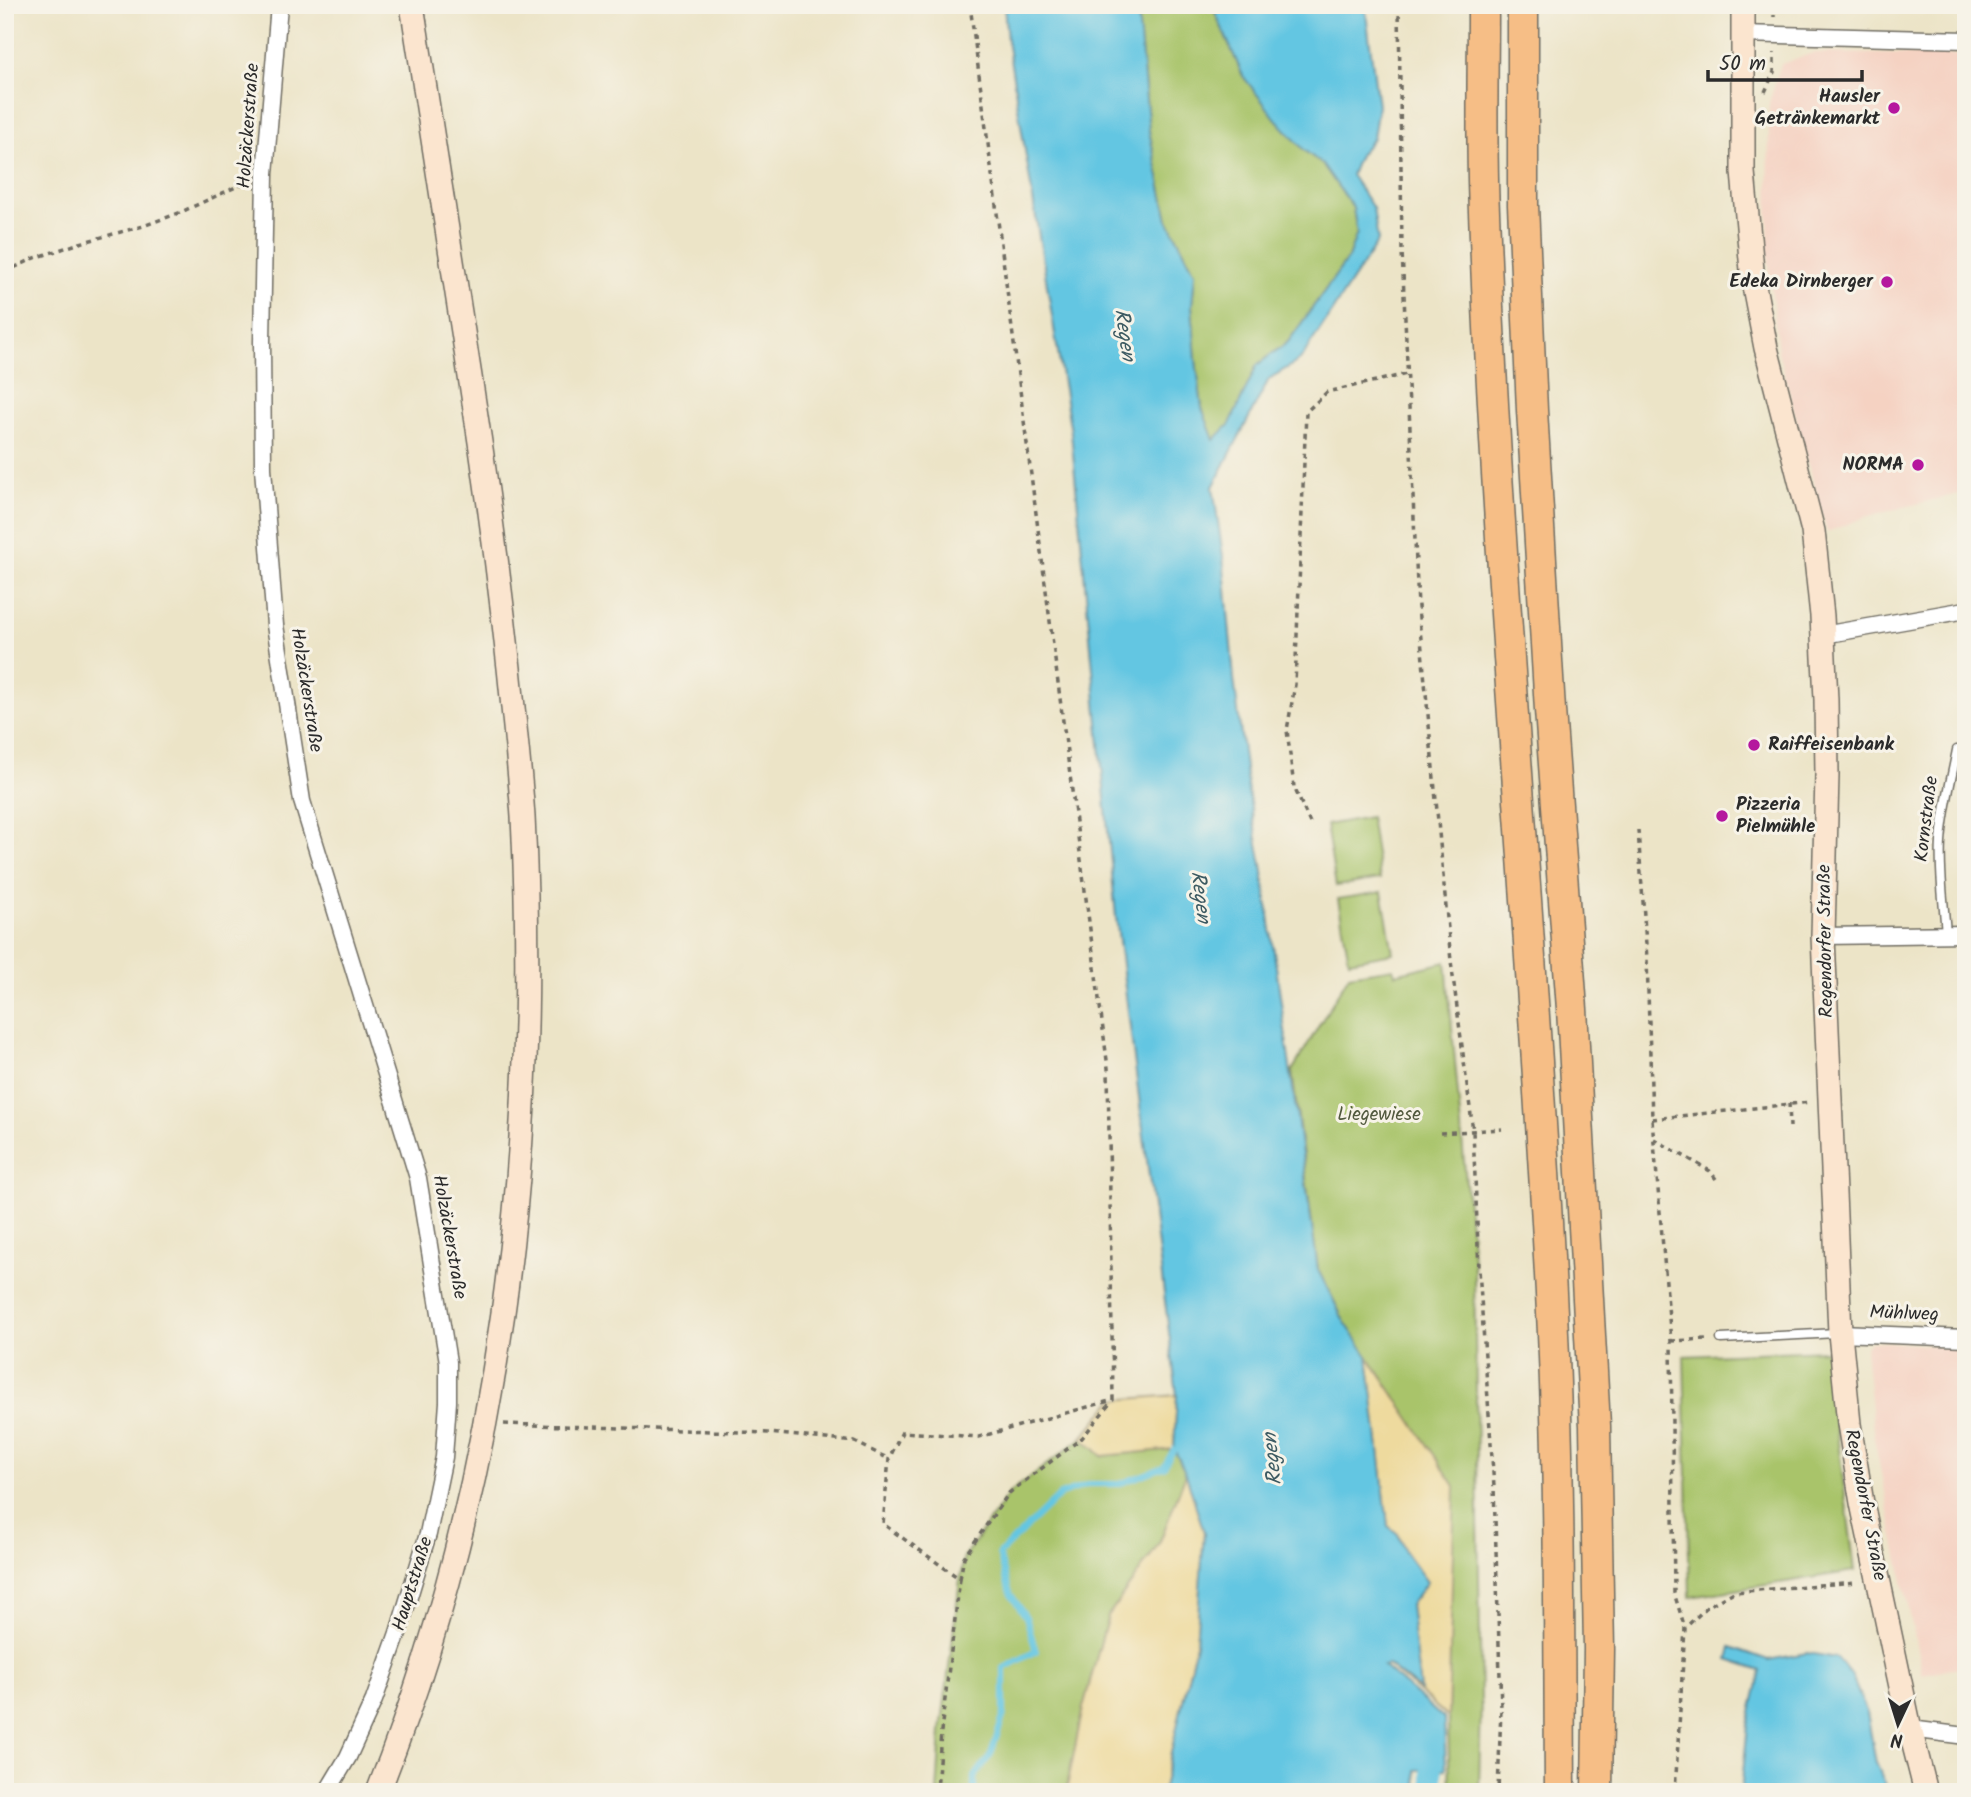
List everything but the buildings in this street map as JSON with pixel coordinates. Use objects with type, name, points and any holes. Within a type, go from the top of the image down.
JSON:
[{"type":"highway","points":[[1483,5],[1484,207],[1494,417],[1553,1334],[1560,1540],[1560,1792]]},
{"type":"highway","points":[[1523,5],[1523,205],[1532,410],[1573,1023],[1595,1426],[1599,1649],[1598,1792]]},
{"type":"street","name":"Holzäckerstraße","points":[[279,5],[265,174],[262,342],[263,468],[275,625],[302,801],[418,1178],[448,1362]]},
{"type":"street","name":"Hauptstraße","points":[[378,1792],[420,1677],[448,1585],[484,1426],[508,1282],[521,1153],[527,1051],[523,814],[510,670],[490,505],[412,5]]},
{"type":"street","name":"Regendorfer Straße","points":[[1743,5],[1743,172],[1753,281],[1766,348],[1813,531],[1823,635],[1827,775],[1823,936],[1840,1333],[1849,1424],[1862,1503],[1926,1792]]},
{"type":"street","points":[[1742,34],[1966,40]]},
{"type":"street","points":[[1823,635],[1966,610]]},
{"type":"street","points":[[1823,936],[1966,934]]},
{"type":"street","name":"Mühlweg","points":[[1840,1333],[1966,1338]]},
{"type":"street","name":"Hauptstraße","points":[[327,1792],[348,1757],[374,1700],[428,1534],[444,1457],[448,1362]]},
{"type":"street","points":[[1910,1728],[1966,1736]]},
{"type":"lane","name":"Kornstraße","points":[[1946,934],[1941,841],[1958,750]]},
{"type":"lane","points":[[1721,1339],[1840,1333]]},
{"type":"path","points":[[937,1792],[941,1731],[964,1558],[1009,1493],[1082,1438],[1113,1400],[1108,1068],[970,5]]},
{"type":"path","points":[[1399,5],[1402,251],[1418,607],[1451,961],[1473,1131],[1495,1515],[1501,1708],[1498,1792]]},
{"type":"path","points":[[1765,92],[1774,72],[1774,5]]},
{"type":"path","points":[[5,272],[46,254],[179,213],[265,174]]},
{"type":"path","points":[[1310,823],[1294,787],[1287,730],[1295,685],[1307,412],[1327,391],[1407,374]]},
{"type":"path","points":[[1638,830],[1647,947],[1652,1119],[1671,1341],[1674,1593],[1685,1628],[1675,1792]]},
{"type":"path","points":[[1652,1119],[1788,1103],[1830,1101]]},
{"type":"path","points":[[1788,1103],[1790,1127]]},
{"type":"path","points":[[1440,1133],[1502,1129]]},
{"type":"path","points":[[1654,1139],[1710,1171],[1716,1180]]},
{"type":"path","points":[[1671,1341],[1721,1339]]},
{"type":"path","points":[[960,1579],[883,1524],[889,1459],[902,1432],[979,1437],[1113,1400]]},
{"type":"path","points":[[484,1426],[769,1433],[855,1442],[889,1459]]},
{"type":"path","points":[[1685,1628],[1708,1606],[1734,1592],[1879,1581]]},
{"type":"shaded area","points":[[1966,5],[1966,13],[1774,6]]},
{"type":"shaded area","points":[[1813,53],[1966,55],[1966,492],[1868,516],[1827,532],[1778,351],[1768,255],[1769,103],[1781,64]]},
{"type":"shaded area","points":[[1871,1341],[1966,1348],[1966,1666],[1922,1674],[1874,1438],[1865,1348]]},
{"type":"green space","points":[[1137,5],[1212,5],[1243,76],[1304,150],[1323,165],[1353,208],[1357,233],[1348,258],[1288,342],[1257,365],[1230,425],[1214,441],[1202,408],[1196,360],[1192,306],[1195,273],[1168,220],[1149,131]]},
{"type":"green space","points":[[1370,817],[1380,879],[1336,886],[1326,825]]},
{"type":"green space","points":[[1382,892],[1393,953],[1349,961],[1338,899]]},
{"type":"green space","name":"Liegewiese","points":[[1446,962],[1474,1271],[1481,1700],[1479,1792],[1450,1792],[1448,1717],[1454,1486],[1344,1321],[1318,1270],[1292,1071],[1349,975],[1393,968],[1395,974]]},
{"type":"green space","points":[[1826,1350],[1855,1571],[1690,1597],[1684,1356]]},
{"type":"green space","points":[[1082,1438],[1102,1456],[1174,1449],[1186,1474],[1159,1544],[1108,1616],[1083,1708],[1066,1792],[937,1792],[941,1731],[964,1557],[1009,1493]]},
{"type":"sand","points":[[1368,1356],[1455,1486],[1448,1717],[1388,1665],[1420,1689],[1410,1605],[1427,1582],[1405,1552],[1398,1534],[1388,1526]]},
{"type":"sand","points":[[1177,1395],[1174,1449],[1102,1456],[1082,1438],[1113,1400]]},
{"type":"sand","points":[[1186,1474],[1204,1532],[1196,1644],[1163,1788],[1160,1792],[1066,1792],[1083,1708],[1108,1616],[1159,1544]]},
{"type":"water","name":"Regen","points":[[1004,5],[1137,5],[1149,131],[1168,220],[1195,273],[1192,306],[1196,360],[1202,408],[1214,440],[1230,424],[1257,365],[1288,342],[1348,258],[1357,233],[1353,208],[1323,165],[1304,150],[1276,119],[1243,76],[1212,5],[1365,5],[1378,106],[1373,138],[1359,155],[1351,175],[1373,208],[1378,241],[1300,360],[1269,379],[1213,487],[1248,792],[1262,865],[1318,1270],[1344,1321],[1368,1356],[1388,1526],[1398,1534],[1405,1552],[1427,1582],[1410,1605],[1420,1690],[1388,1665],[1383,1666],[1444,1719],[1446,1769],[1416,1770],[1417,1792],[1160,1792],[1196,1644],[1204,1532],[1186,1474],[1174,1449],[1177,1395],[1116,917],[1071,432],[1007,40]]},
{"type":"water","points":[[1731,1647],[1768,1660],[1807,1653],[1837,1658],[1851,1675],[1867,1713],[1876,1763],[1889,1792],[1741,1792],[1748,1725],[1761,1671],[1728,1660]]},
{"type":"waterway","points":[[974,1792],[974,1778],[991,1754],[1004,1714],[1004,1668],[1036,1651],[1026,1617],[1010,1593],[999,1554],[1060,1495],[1089,1484],[1119,1484],[1164,1467],[1174,1449]]},
{"type":"waterway","points":[[1432,1769],[1433,1792]]},
{"type":"place","name":"Hausler Getränkemarkt","points":[[1894,108]]},
{"type":"place","name":"Edeka Dirnberger","points":[[1887,282]]},
{"type":"place","name":"NORMA","points":[[1918,465]]},
{"type":"place","name":"Raiffeisenbank","points":[[1754,745]]},
{"type":"place","name":"Pizzeria Pielmühle","points":[[1722,816]]}]
